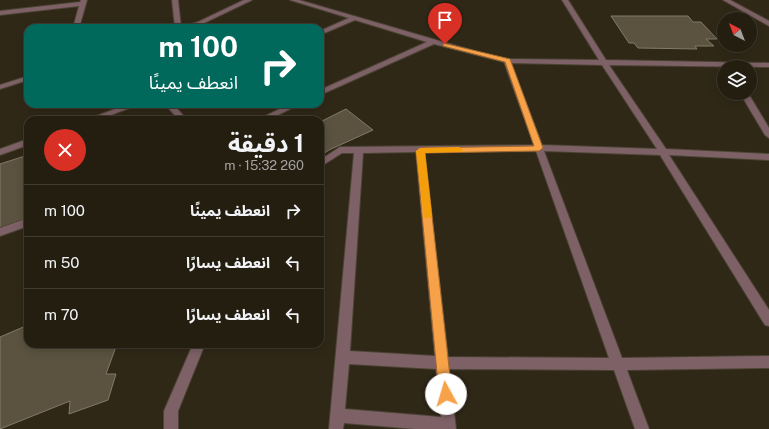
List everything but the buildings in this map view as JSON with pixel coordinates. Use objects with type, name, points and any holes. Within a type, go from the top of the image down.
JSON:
[{"type":"street","points":[[175,0],[178,24]]},
{"type":"street","points":[[197,24],[249,0]]},
{"type":"street","points":[[293,0],[480,55],[507,61],[717,66]]},
{"type":"street","points":[[565,0],[769,321]]},
{"type":"street","points":[[726,0],[769,24]]},
{"type":"street","points":[[0,13],[83,2],[77,24]]},
{"type":"street","points":[[324,31],[355,18]]},
{"type":"street","points":[[324,91],[434,41]]},
{"type":"street","points":[[507,61],[642,429]]},
{"type":"street","points":[[757,65],[769,65]]},
{"type":"street","points":[[0,87],[24,79]]},
{"type":"street","points":[[748,100],[769,135]]},
{"type":"street","points":[[102,116],[124,108]]},
{"type":"street","points":[[172,108],[180,116]]},
{"type":"street","points":[[270,116],[287,108]]},
{"type":"street","points":[[0,152],[24,143]]},
{"type":"street","points":[[324,161],[340,150],[420,151],[539,148],[769,157]]},
{"type":"street","points":[[336,429],[343,357],[358,150]]},
{"type":"street","points":[[338,415],[449,427],[420,151]]},
{"type":"street","points":[[0,232],[24,223]]},
{"type":"street","points":[[172,429],[171,411],[197,348]]},
{"type":"street","points":[[343,357],[442,363],[619,364],[769,362]]},
{"type":"slow traffic","points":[[427,216],[420,151],[459,150]]},
{"type":"route","points":[[445,44],[480,55],[507,61],[539,148],[420,151],[446,394]]}]
